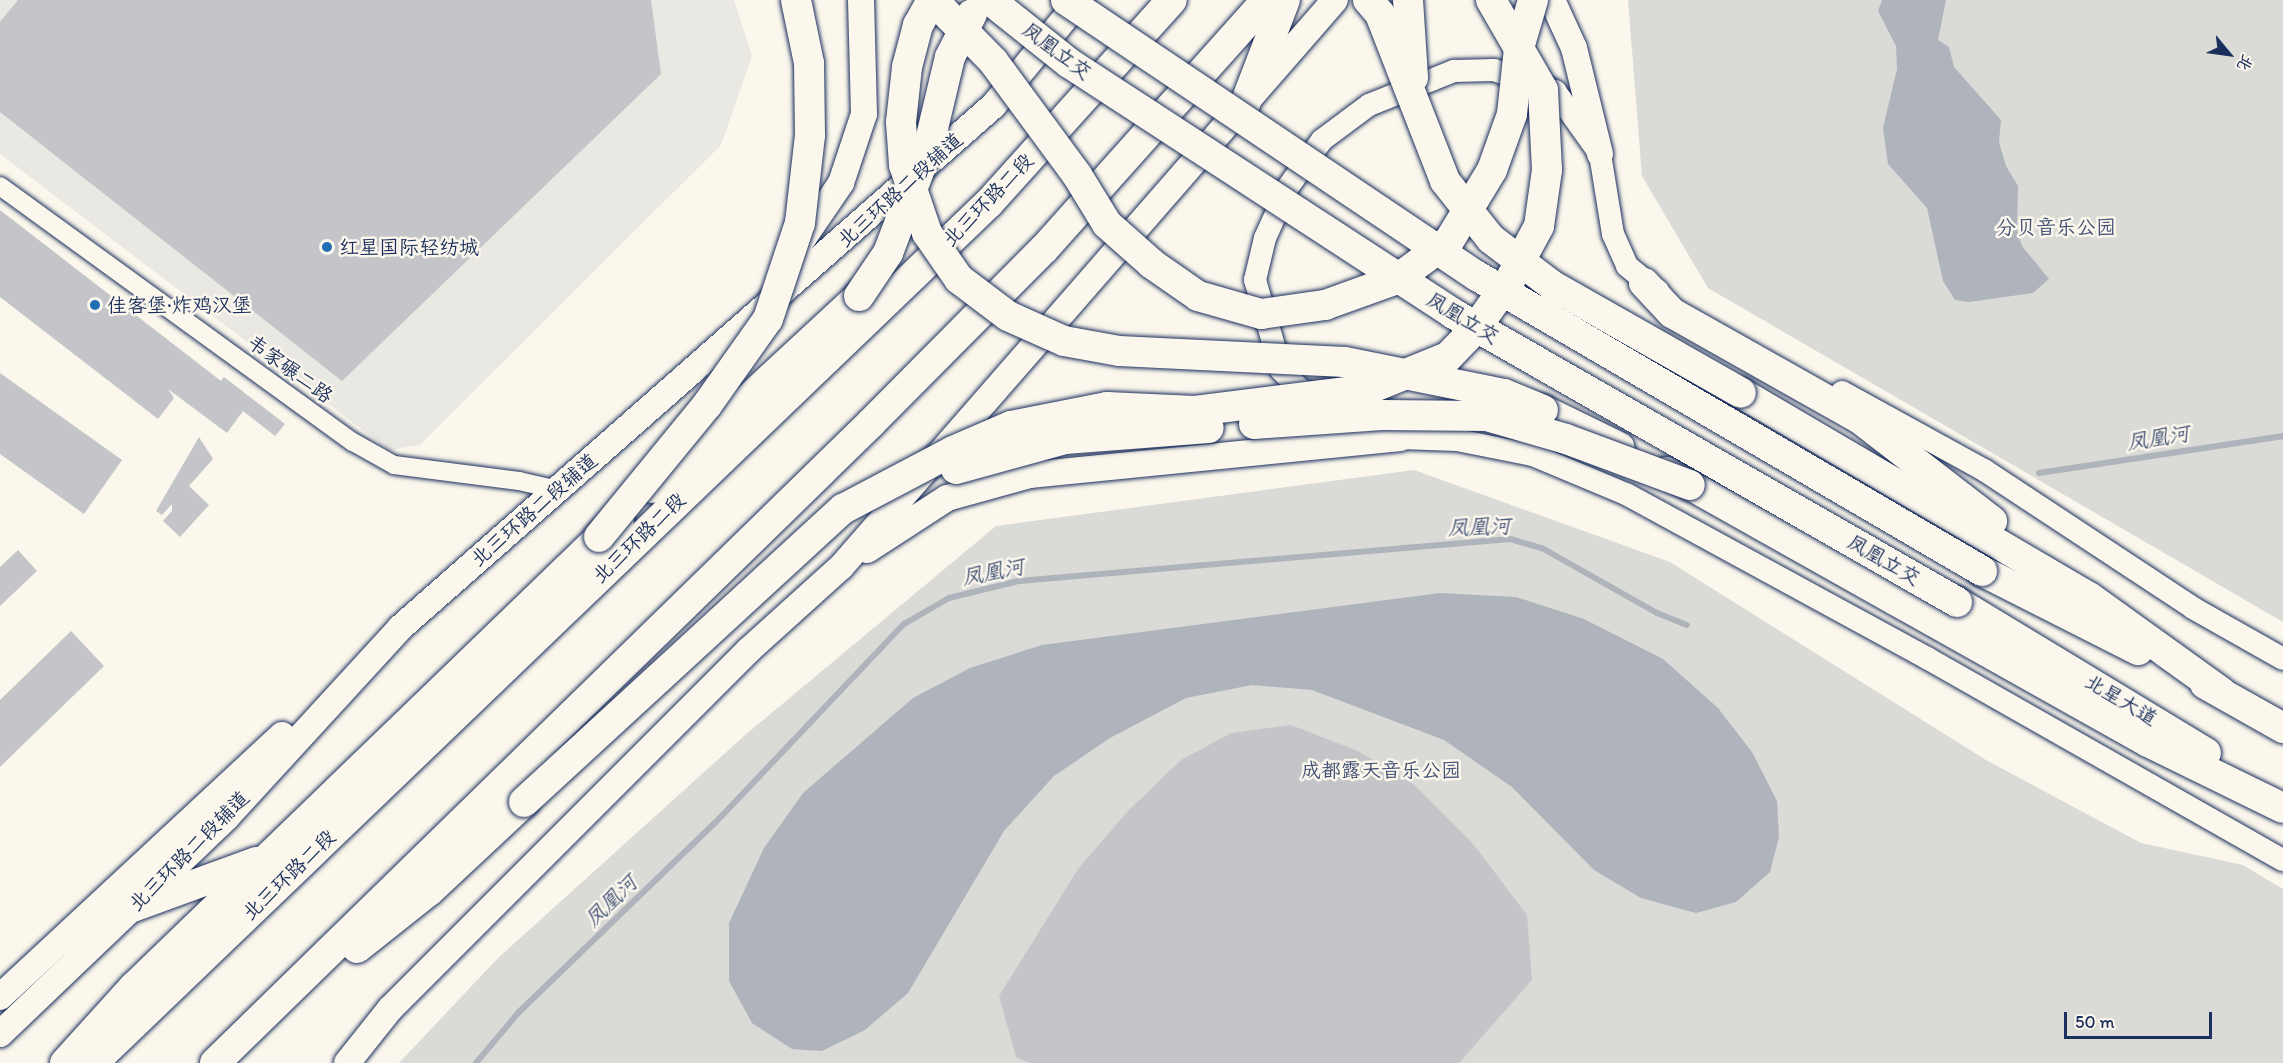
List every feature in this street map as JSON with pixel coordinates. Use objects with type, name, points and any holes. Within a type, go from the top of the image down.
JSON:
[{"type":"highway","points":[[599,537],[707,405],[768,319],[800,223],[810,135],[809,63],[796,0]]},
{"type":"highway","points":[[1533,0],[1520,48],[1512,114],[1492,170],[1449,241],[1397,279],[1324,305],[1261,314],[1198,296],[1152,264],[1107,224],[1077,175],[993,61],[933,0],[918,25],[907,67],[901,122],[904,165],[927,233],[959,279],[1008,316],[1064,341],[1119,351],[1345,363],[1504,394],[1640,457],[2148,742],[2283,821]]},
{"type":"highway","points":[[65,1063],[134,987],[599,537],[859,296],[888,254],[929,145],[950,57],[983,0]]},
{"type":"highway","name":"凤凰立交","points":[[990,0],[1069,63],[1452,313],[1957,602]]},
{"type":"highway","name":"凤凰立交","points":[[1065,0],[1477,276],[1982,571],[2222,692]]},
{"type":"highway","name":"北三环路二段","points":[[93,1063],[989,203],[1172,0]]},
{"type":"highway","points":[[221,1058],[1044,249],[1267,0]]},
{"type":"highway","points":[[1245,104],[1285,0]]},
{"type":"highway","points":[[1368,0],[1380,14],[1414,108],[1445,181],[1491,239],[1553,286],[1741,393],[2089,597]]},
{"type":"highway","points":[[1408,0],[1414,108]]},
{"type":"highway","points":[[221,1058],[429,891],[843,509],[953,451],[1011,426],[1107,407],[1195,411],[1358,391],[1448,357],[1482,320],[1539,226],[1547,170],[1543,90],[1491,0]]},
{"type":"highway","points":[[1644,284],[1672,313],[1860,418],[2089,597],[2222,692],[2283,728]]},
{"type":"highway","points":[[843,509],[990,457],[1065,439],[1382,415],[1487,416],[1566,439],[1690,485]]},
{"type":"highway","name":"北星大道","points":[[1957,602],[2146,714],[2283,802]]},
{"type":"highway","points":[[2148,742],[2283,808]]},
{"type":"highway","points":[[133,907],[267,858]]},
{"type":"main road","points":[[742,327],[842,183],[864,114],[861,0]]},
{"type":"main road","name":"北三环路二段辅道","points":[[0,1034],[226,817],[400,628],[994,105],[1080,0]]},
{"type":"main road","points":[[335,1063],[749,650],[842,567],[1335,0]]},
{"type":"main road","points":[[1552,0],[1574,48],[1600,154]]},
{"type":"main road","points":[[842,567],[947,498],[1030,475],[1400,438]]},
{"type":"main road","points":[[0,997],[131,872],[400,628]]},
{"type":"main road","points":[[347,1063],[382,1016]]},
{"type":"street","points":[[2283,659],[2193,608],[1984,470],[1644,284],[1627,266],[1613,234],[1600,154],[1555,91],[1494,70],[1454,71],[1369,105],[1322,140],[1288,188],[1265,238],[1255,280],[1281,370],[1300,389],[1400,438],[1457,440],[1533,455],[1628,495],[1998,697],[2283,860]]},
{"type":"street","name":"韦家碾二路","points":[[0,186],[353,442],[394,465],[519,481],[557,490]]},
{"type":"shaded area","name":"红星国际轻纺城","points":[[0,0],[734,0],[752,56],[721,145],[420,445],[389,450],[0,154]]},
{"type":"shaded area","points":[[1882,0],[1946,0],[1938,40],[1949,47],[1954,67],[2001,120],[1999,142],[2006,166],[2018,186],[2017,230],[2022,246],[2049,279],[2033,293],[1969,302],[1955,300],[1943,281],[1927,208],[1888,164],[1883,128],[1897,69],[1896,46],[1878,11]]},
{"type":"shaded area","points":[[1440,593],[1516,597],[1584,619],[1663,659],[1718,708],[1752,752],[1777,801],[1779,837],[1770,872],[1736,902],[1696,913],[1641,898],[1594,870],[1512,787],[1444,740],[1312,690],[1252,685],[1186,698],[1110,738],[1054,776],[1004,831],[908,993],[865,1030],[822,1051],[792,1049],[752,1023],[729,981],[729,923],[764,848],[803,793],[913,698],[970,668],[1042,645]]},
{"type":"green space","name":"分贝音乐公园","points":[[1628,0],[2283,0],[2283,622],[1708,288],[1642,176]]},
{"type":"green space","name":"成都露天音乐公园","points":[[1414,470],[1670,562],[1986,760],[2141,843],[2243,865],[2283,889],[2283,1063],[399,1063],[498,958],[744,736],[996,526]]},
{"type":"building","name":"红星国际轻纺城","points":[[18,0],[651,0],[661,74],[342,381],[0,112],[0,22]]},
{"type":"building","points":[[0,210],[221,381],[224,377],[285,424],[275,436],[243,411],[227,433],[168,389],[174,398],[158,419],[0,297]]},
{"type":"building","points":[[0,373],[122,460],[84,514],[0,454]]},
{"type":"building","points":[[199,437],[213,459],[189,486],[209,505],[180,537],[163,521],[172,511],[172,504],[162,515],[156,511]]},
{"type":"building","points":[[18,550],[37,571],[0,606],[0,567]]},
{"type":"building","points":[[71,631],[104,666],[0,767],[0,700]]},
{"type":"building","points":[[1291,725],[1358,751],[1413,784],[1474,845],[1527,915],[1532,980],[1459,1063],[1030,1063],[1016,1057],[999,996],[1078,869],[1127,812],[1181,760],[1231,733]]},
{"type":"waterway","name":"凤凰河","points":[[2039,473],[2283,436]]},
{"type":"waterway","name":"凤凰河","points":[[476,1063],[519,1012],[714,824],[904,624],[949,598],[1019,581],[1510,539],[1542,548],[1657,613],[1687,625]]},
{"type":"place","name":"红星国际轻纺城","points":[[327,247]]},
{"type":"place","name":"佳客堡·炸鸡汉堡","points":[[95,305]]}]
